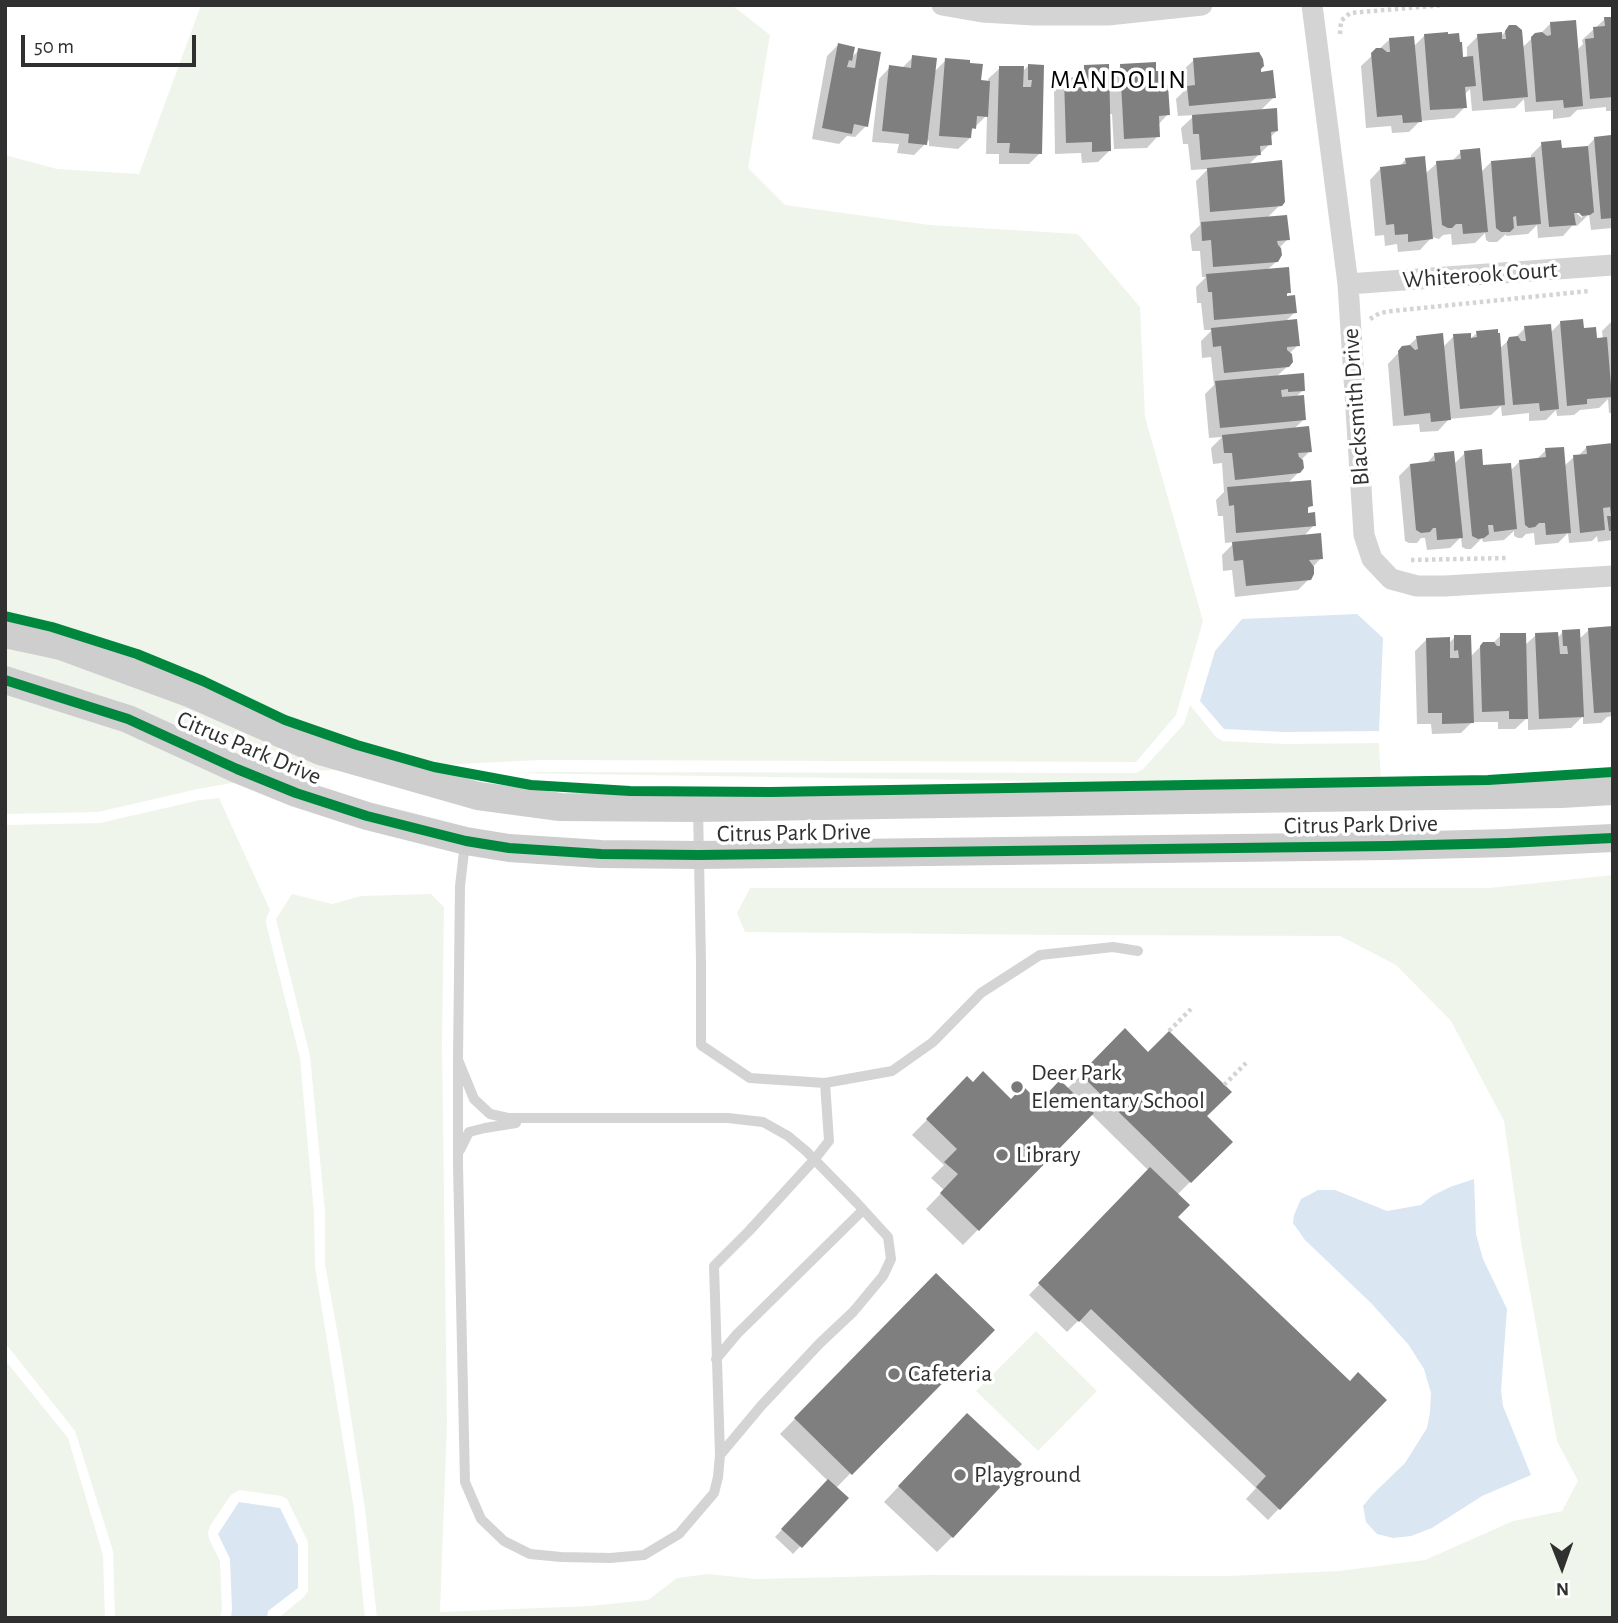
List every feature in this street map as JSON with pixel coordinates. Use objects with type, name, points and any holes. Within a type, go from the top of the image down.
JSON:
[{"type":"street","points":[[942,5],[982,12],[1034,15],[1108,15],[1202,5]]},
{"type":"street","name":"Blacksmith Drive","points":[[1312,5],[1348,284],[1364,535],[1372,559],[1391,579],[1417,586],[1613,576]]},
{"type":"street","name":"Whiterook Court","points":[[1348,284],[1613,265]]},
{"type":"street","name":"Citrus Park Drive","points":[[5,634],[61,646],[189,693],[320,751],[478,796],[559,807],[698,808],[1533,795],[1613,791]]},
{"type":"street","name":"Citrus Park Drive","points":[[5,680],[128,719],[296,793],[367,816],[466,841],[509,848],[601,855],[699,855],[1362,847],[1613,838]]},
{"type":"lane","points":[[698,808],[701,1045],[750,1078],[825,1083],[891,1071],[933,1042],[981,993],[1040,954],[1113,947],[1138,951]]},
{"type":"lane","points":[[466,841],[460,886],[458,1060],[465,1482],[481,1519],[504,1541],[530,1554],[610,1558],[644,1555],[679,1534],[714,1493],[720,1455],[714,1266],[829,1141],[825,1083]]},
{"type":"lane","points":[[458,1060],[474,1099],[490,1114],[508,1118],[729,1118],[763,1122],[789,1136],[888,1237],[891,1259],[883,1276],[853,1312],[761,1406],[720,1455]]},
{"type":"lane","points":[[458,1154],[469,1132],[550,1118]]},
{"type":"lane","points":[[716,1359],[737,1334],[863,1210]]},
{"type":"path","points":[[1340,43],[1341,21],[1350,13],[1444,5]]},
{"type":"path","points":[[1367,326],[1374,316],[1392,311],[1601,290]]},
{"type":"path","points":[[1410,560],[1518,557]]},
{"type":"path","points":[[1169,1031],[1191,1009]]},
{"type":"path","points":[[1224,1085],[1246,1063]]},
{"type":"shaded area","points":[[201,5],[732,5],[770,35],[748,168],[785,205],[930,225],[1078,234],[1140,307],[1145,417],[1203,621],[1176,715],[1136,762],[542,760],[292,772],[198,789],[98,812],[5,814],[5,155],[57,169],[139,174]]},
{"type":"shaded area","points":[[1357,614],[1383,638],[1379,731],[1284,732],[1224,729],[1200,701],[1215,651],[1242,619]]},
{"type":"shaded area","points":[[1190,705],[1216,737],[1223,741],[1285,744],[1379,743],[1381,783],[1296,785],[510,773],[1136,773],[1143,769],[1184,724]]},
{"type":"shaded area","points":[[219,798],[270,910],[266,923],[300,1058],[314,1213],[315,1266],[354,1509],[365,1618],[278,1618],[308,1591],[308,1542],[287,1499],[240,1490],[231,1495],[208,1532],[220,1561],[220,1618],[115,1618],[113,1551],[75,1431],[5,1343],[5,825],[100,823]]},
{"type":"shaded area","points":[[1613,875],[1613,1618],[377,1618],[365,1509],[325,1264],[325,1212],[310,1056],[276,919],[292,894],[332,904],[361,896],[431,894],[444,907],[442,1044],[447,1423],[440,1612],[590,1606],[648,1600],[677,1578],[708,1574],[756,1579],[925,1575],[1227,1576],[1339,1571],[1425,1560],[1513,1521],[1562,1511],[1578,1481],[1557,1441],[1521,1242],[1504,1121],[1451,1021],[1396,965],[1340,936],[745,932],[737,913],[750,888],[1489,888]]},
{"type":"shaded area","points":[[1474,1179],[1476,1234],[1483,1259],[1507,1309],[1501,1390],[1503,1406],[1531,1475],[1482,1496],[1432,1528],[1411,1536],[1393,1538],[1377,1534],[1366,1522],[1363,1506],[1405,1463],[1427,1428],[1431,1393],[1424,1369],[1408,1344],[1371,1303],[1305,1240],[1293,1223],[1294,1215],[1301,1199],[1318,1190],[1335,1190],[1387,1211],[1421,1205],[1450,1187]]},
{"type":"shaded area","points":[[1036,1331],[1097,1391],[1038,1451],[976,1391]]},
{"type":"shaded area","points":[[5,1360],[68,1438],[103,1555],[105,1618],[5,1618]]},
{"type":"shaded area","points":[[239,1502],[280,1508],[298,1545],[298,1588],[268,1611],[267,1618],[231,1618],[230,1559],[218,1534]]},
{"type":"building","points":[[1604,17],[1613,17],[1613,97],[1590,99],[1585,39],[1594,38],[1593,27],[1605,26]]},
{"type":"building","points":[[1576,20],[1583,106],[1564,108],[1563,100],[1536,102],[1531,37],[1542,32],[1547,36],[1551,35],[1550,22]]},
{"type":"building","points":[[1509,25],[1516,25],[1522,30],[1528,97],[1483,101],[1477,34],[1502,32],[1502,39],[1506,39],[1505,31]]},
{"type":"building","points":[[1459,33],[1463,57],[1473,56],[1476,86],[1465,87],[1467,108],[1430,110],[1424,34]]},
{"type":"building","points":[[1414,36],[1422,122],[1403,123],[1402,115],[1377,117],[1371,53],[1376,48],[1390,52],[1389,38]]},
{"type":"building","points":[[838,43],[855,47],[852,61],[849,60],[847,67],[855,68],[858,48],[881,52],[868,127],[854,124],[852,134],[822,128]]},
{"type":"building","points":[[1259,52],[1264,66],[1261,72],[1273,70],[1276,98],[1189,106],[1187,86],[1195,85],[1193,58]]},
{"type":"building","points":[[912,55],[937,58],[927,145],[908,143],[909,134],[882,131],[889,65],[911,68]]},
{"type":"building","points":[[945,58],[983,64],[981,80],[990,81],[988,117],[977,116],[976,129],[972,128],[971,138],[939,136]]},
{"type":"building","points":[[1156,62],[1160,85],[1168,85],[1170,115],[1159,116],[1160,137],[1124,139],[1120,64]]},
{"type":"building","points":[[1028,64],[1044,65],[1042,154],[1009,153],[1010,143],[997,143],[999,66],[1024,66],[1023,87],[1031,87]]},
{"type":"building","points":[[1109,64],[1111,151],[1092,152],[1092,142],[1066,143],[1064,78],[1084,77],[1084,65]]},
{"type":"building","points":[[1277,108],[1278,131],[1271,132],[1272,145],[1260,146],[1261,155],[1201,160],[1199,134],[1193,134],[1192,115]]},
{"type":"building","points":[[1611,135],[1613,218],[1601,219],[1594,137]]},
{"type":"building","points":[[1561,140],[1562,148],[1588,146],[1594,212],[1582,216],[1574,213],[1576,225],[1549,227],[1541,142]]},
{"type":"building","points":[[1480,148],[1488,232],[1463,234],[1462,224],[1456,224],[1452,228],[1442,225],[1436,161],[1461,159],[1460,150]]},
{"type":"building","points":[[1425,156],[1433,239],[1408,242],[1408,234],[1395,235],[1394,224],[1386,225],[1380,167],[1406,164],[1405,158]]},
{"type":"building","points":[[1535,157],[1541,224],[1517,226],[1516,216],[1513,217],[1514,228],[1510,232],[1501,232],[1496,228],[1491,161]]},
{"type":"building","points":[[1282,160],[1285,202],[1282,206],[1210,212],[1207,168]]},
{"type":"building","points":[[1287,215],[1290,240],[1277,241],[1282,255],[1278,262],[1213,267],[1211,240],[1202,241],[1201,222]]},
{"type":"building","points":[[1289,267],[1291,293],[1287,293],[1287,296],[1295,295],[1297,313],[1214,320],[1212,292],[1208,292],[1206,274]]},
{"type":"building","points":[[1297,319],[1300,346],[1287,347],[1293,362],[1289,367],[1224,373],[1221,346],[1213,347],[1211,328]]},
{"type":"building","points":[[1583,319],[1584,328],[1596,327],[1597,338],[1607,337],[1612,397],[1587,399],[1587,404],[1567,406],[1560,321]]},
{"type":"building","points":[[1551,324],[1559,409],[1540,411],[1539,403],[1513,405],[1507,342],[1509,337],[1518,336],[1521,341],[1526,341],[1524,326]]},
{"type":"building","points":[[1498,329],[1505,405],[1460,409],[1453,334],[1471,333],[1471,338],[1477,337],[1476,331]]},
{"type":"building","points":[[1443,333],[1451,420],[1431,422],[1430,413],[1404,416],[1398,351],[1402,346],[1410,345],[1415,350],[1418,349],[1416,336]]},
{"type":"building","points":[[1304,373],[1305,391],[1281,390],[1282,397],[1304,395],[1306,420],[1220,428],[1215,381]]},
{"type":"building","points":[[1309,426],[1312,452],[1298,453],[1304,468],[1300,473],[1235,480],[1232,453],[1224,453],[1222,435]]},
{"type":"building","points":[[1613,443],[1613,531],[1609,531],[1607,516],[1611,516],[1610,507],[1603,508],[1605,530],[1580,533],[1573,455],[1587,454],[1586,446]]},
{"type":"building","points":[[1564,447],[1571,533],[1546,535],[1545,523],[1529,528],[1525,525],[1519,460],[1546,457],[1545,448]]},
{"type":"building","points":[[1482,449],[1483,465],[1511,463],[1517,529],[1494,532],[1493,525],[1488,525],[1489,534],[1478,539],[1472,536],[1464,451]]},
{"type":"building","points":[[1454,451],[1463,538],[1437,540],[1436,528],[1421,533],[1416,530],[1410,464],[1435,461],[1434,453]]},
{"type":"building","points":[[1311,480],[1313,506],[1308,507],[1308,513],[1315,512],[1316,526],[1236,533],[1234,505],[1229,506],[1227,487]]},
{"type":"building","points":[[1321,533],[1323,559],[1309,560],[1314,567],[1311,580],[1246,586],[1243,560],[1234,561],[1232,542]]},
{"type":"building","points":[[1613,626],[1613,712],[1594,713],[1588,628]]},
{"type":"building","points":[[1580,629],[1584,717],[1539,719],[1535,633],[1558,632],[1560,654],[1568,654],[1567,646],[1563,646],[1562,630]]},
{"type":"building","points":[[1500,633],[1526,633],[1528,719],[1509,719],[1509,711],[1482,712],[1480,646],[1483,642],[1494,642],[1500,646]]},
{"type":"building","points":[[1454,635],[1471,635],[1474,723],[1442,724],[1442,713],[1428,713],[1426,638],[1450,637],[1450,658],[1459,658],[1458,650],[1454,651]]},
{"type":"building","points":[[1125,1028],[1148,1052],[1169,1031],[1232,1092],[1207,1116],[1233,1142],[1191,1183],[1080,1074]]},
{"type":"building","name":"Library","points":[[983,1071],[1011,1099],[1023,1086],[1039,1102],[1060,1080],[1094,1113],[979,1231],[940,1193],[958,1174],[944,1162],[957,1149],[926,1119],[967,1076],[973,1082]]},
{"type":"building","points":[[1150,1167],[1190,1205],[1178,1217],[1350,1381],[1358,1372],[1387,1400],[1280,1510],[1256,1487],[1266,1476],[1091,1309],[1079,1322],[1038,1283]]},
{"type":"building","name":"Cafeteria","points":[[936,1273],[995,1330],[852,1475],[794,1418]]},
{"type":"building","name":"Playground","points":[[967,1413],[1022,1464],[953,1538],[898,1486]]},
{"type":"building","points":[[828,1479],[849,1498],[802,1548],[781,1529]]},
{"type":"cycle path","points":[[5,616],[52,627],[137,654],[203,681],[285,720],[357,745],[434,767],[531,785],[630,791],[770,792],[1488,780],[1613,772]]},
{"type":"cycle path","points":[[5,680],[128,719],[296,793],[367,816],[466,841],[509,848],[601,854],[699,855],[1389,846],[1613,838]]},
{"type":"place","name":"Deer Park Elementary School","points":[[1017,1087]]},
{"type":"place","name":"Library","points":[[1002,1155]]},
{"type":"place","name":"Cafeteria","points":[[894,1374]]},
{"type":"place","name":"Playground","points":[[960,1475]]},
{"type":"district","name":"MANDOLIN","points":[[1119,80]]}]
